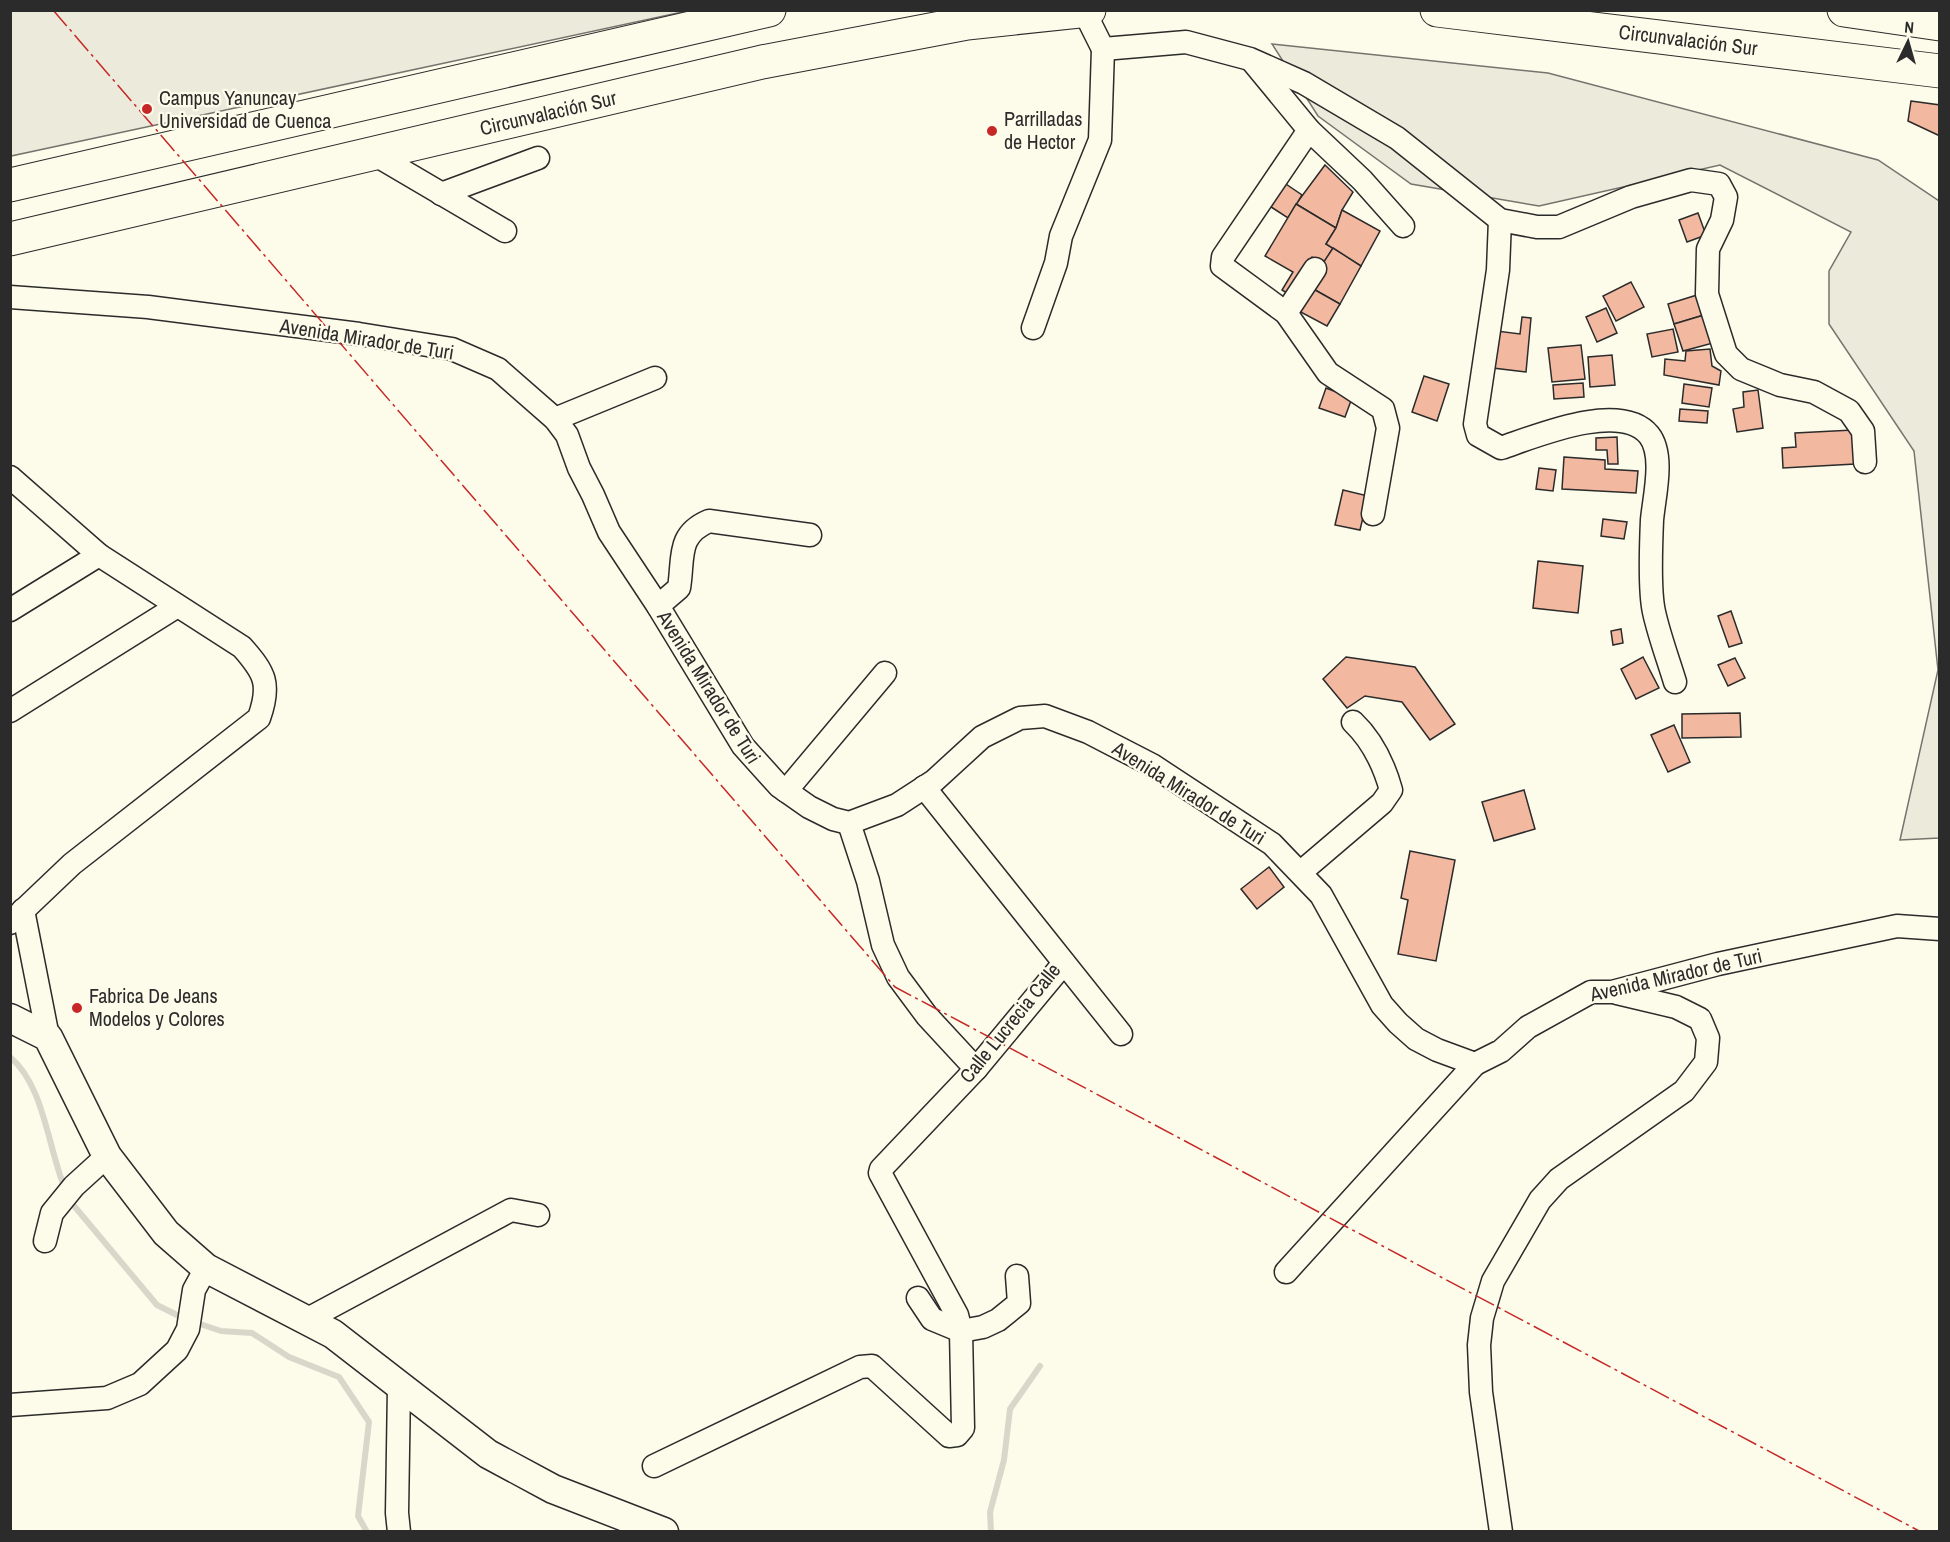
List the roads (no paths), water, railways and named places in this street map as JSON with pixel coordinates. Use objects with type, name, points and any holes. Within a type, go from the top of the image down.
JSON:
[{"type":"highway","points":[[10,185],[770,10]]},
{"type":"highway","name":"Circunvalación Sur","points":[[10,239],[762,62],[873,39],[967,23],[1089,10]]},
{"type":"highway","name":"Circunvalación Sur","points":[[1437,10],[1940,71]]},
{"type":"highway","points":[[1856,11],[1940,24]]},
{"type":"main road","points":[[10,1018],[48,1037],[107,1156],[166,1233],[206,1268],[333,1334],[399,1388],[497,1459],[553,1490],[664,1532]]},
{"type":"street","points":[[1033,328],[1056,263],[1061,236],[1100,140],[1103,49],[1084,11]]},
{"type":"street","points":[[1103,49],[1186,42],[1250,59],[1304,83],[1397,138],[1500,220],[1537,227],[1559,226],[1631,197],[1691,180],[1719,184],[1726,197],[1722,219],[1708,249],[1707,294],[1726,354],[1741,369],[1780,385],[1814,392],[1849,411],[1863,431],[1865,462]]},
{"type":"street","points":[[1250,59],[1309,130],[1362,180],[1403,226]]},
{"type":"street","points":[[1309,130],[1223,257],[1222,266],[1286,313],[1328,373],[1383,409],[1388,428],[1373,514]]},
{"type":"street","points":[[374,154],[505,231]]},
{"type":"street","points":[[441,194],[538,158]]},
{"type":"street","points":[[1500,220],[1498,270],[1475,424],[1478,435],[1501,448],[1573,424],[1612,421],[1632,424],[1649,435],[1656,456],[1658,475],[1652,522],[1653,610],[1675,682]]},
{"type":"street","points":[[1286,313],[1315,269]]},
{"type":"street","name":"Avenida Mirador de Turi","points":[[10,297],[148,308],[359,334],[452,349],[498,369],[555,419],[567,435],[579,468],[609,532],[658,606],[743,746],[761,769],[786,792],[833,819],[849,823],[897,805],[924,788],[960,760],[982,738],[1020,718],[1045,716],[1088,732],[1152,765],[1272,844],[1321,895],[1382,1005],[1398,1023],[1416,1039],[1437,1050],[1475,1064],[1501,1051],[1528,1027],[1591,992],[1612,992],[1718,964],[1898,926],[1940,929]]},
{"type":"street","points":[[555,419],[655,378]]},
{"type":"street","points":[[10,477],[99,555],[176,607],[242,647],[256,663],[266,683],[265,701],[259,718],[72,864],[17,916],[48,1037]]},
{"type":"street","points":[[658,606],[680,588],[682,548],[694,528],[709,521],[810,535]]},
{"type":"street","points":[[10,610],[99,555]]},
{"type":"street","points":[[10,711],[176,607]]},
{"type":"street","points":[[786,792],[885,673]]},
{"type":"street","points":[[1301,872],[1382,803],[1391,790],[1386,771],[1366,735],[1353,723]]},
{"type":"street","name":"Calle Lucrecia Calle","points":[[924,788],[1064,963],[976,1068],[881,1169],[882,1179],[957,1315],[961,1331]]},
{"type":"street","points":[[849,823],[868,881],[883,945],[898,977],[927,1016],[976,1068]]},
{"type":"street","points":[[1064,963],[1121,1034]]},
{"type":"street","points":[[1501,1532],[1481,1392],[1479,1345],[1482,1318],[1493,1281],[1540,1200],[1558,1179],[1684,1091],[1706,1062],[1707,1038],[1700,1019],[1676,1007],[1612,992]]},
{"type":"street","points":[[1286,1272],[1475,1064]]},
{"type":"street","points":[[45,1241],[52,1213],[74,1186],[107,1156]]},
{"type":"street","points":[[306,1320],[511,1210],[538,1215]]},
{"type":"street","points":[[10,1405],[107,1398],[140,1384],[177,1350],[188,1329],[195,1290],[206,1268]]},
{"type":"street","points":[[918,1298],[932,1319],[961,1331],[983,1327],[998,1320],[1019,1303],[1017,1276]]},
{"type":"street","points":[[654,1466],[860,1366],[872,1366],[949,1436],[957,1435],[963,1428],[961,1331]]},
{"type":"street","points":[[399,1388],[399,1532]]},
{"type":"waterway","points":[[10,1057],[31,1084],[38,1100],[65,1189]]},
{"type":"waterway","points":[[70,1201],[157,1305],[185,1319]]},
{"type":"waterway","points":[[194,1322],[221,1331],[252,1333],[289,1357],[339,1377],[369,1422],[358,1516],[367,1532]]},
{"type":"waterway","points":[[991,1532],[990,1512],[1004,1460],[1010,1409],[1040,1366]]},
{"type":"place","name":"Campus Yanuncay Universidad de Cuenca","points":[[147,109]]},
{"type":"place","name":"Parrilladas de Hector","points":[[992,131]]},
{"type":"place","name":"Fabrica De Jeans Modelos y Colores","points":[[77,1008]]}]
